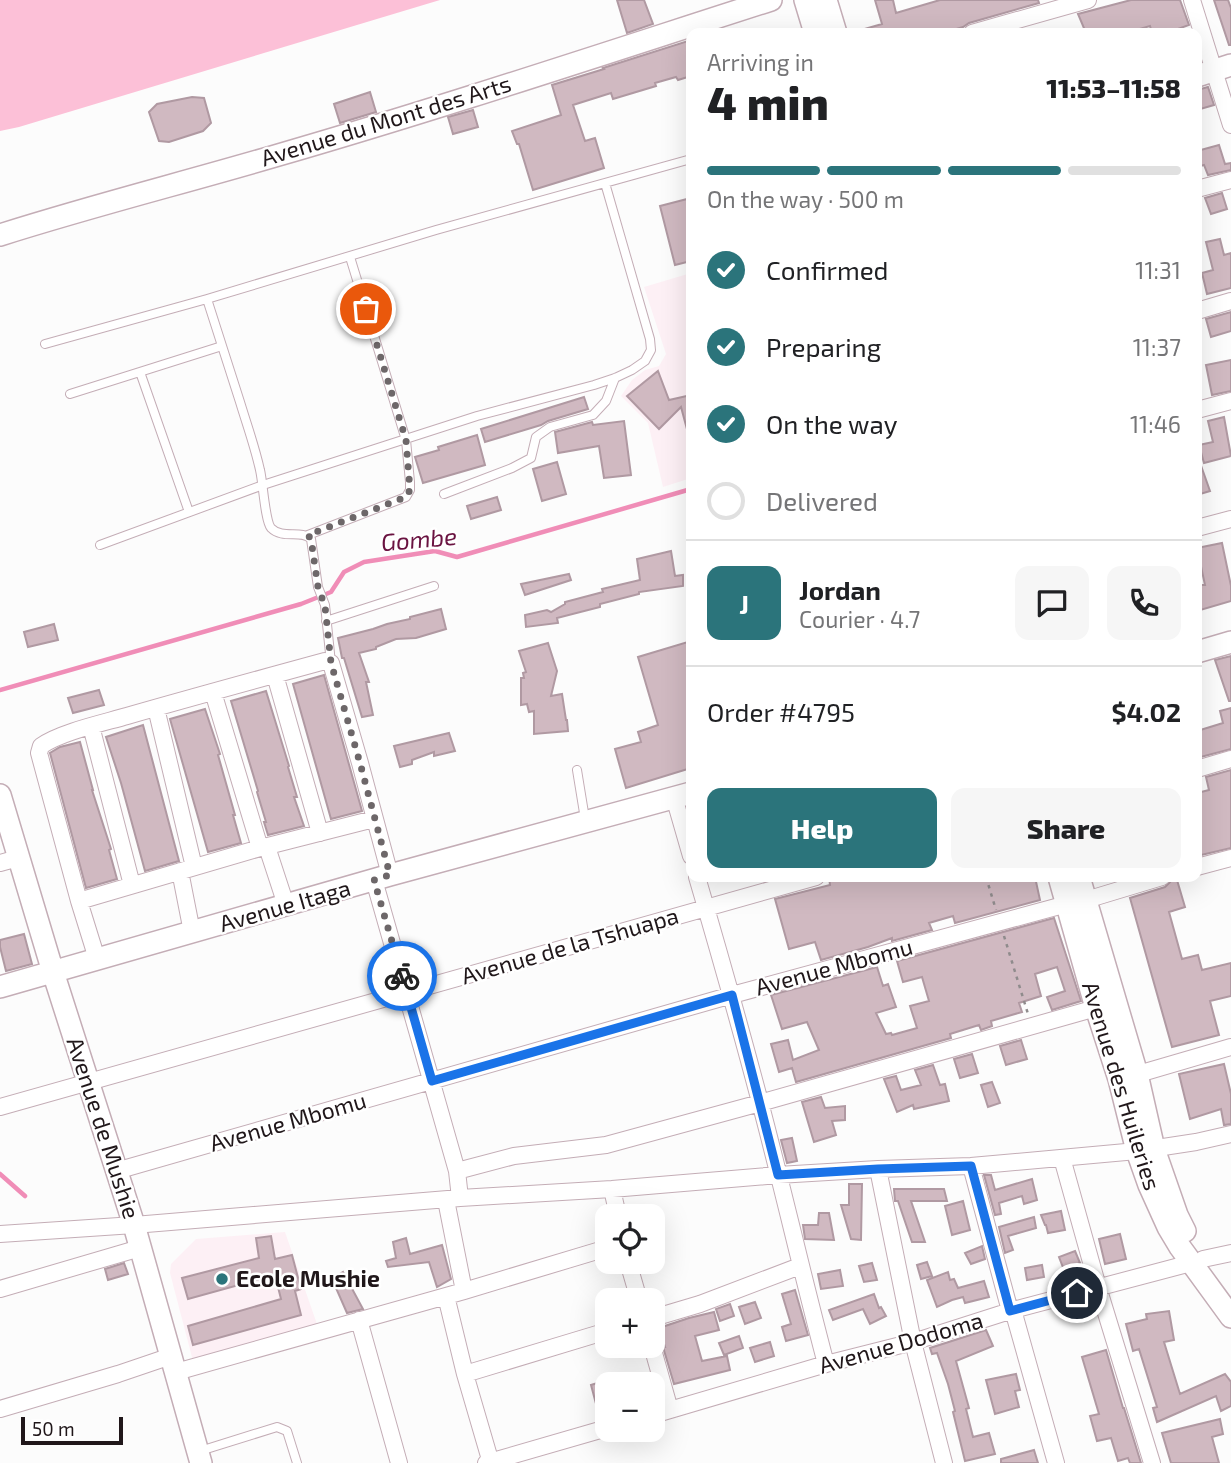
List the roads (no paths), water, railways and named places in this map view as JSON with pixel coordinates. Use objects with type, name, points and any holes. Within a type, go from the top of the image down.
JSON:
[{"type":"street","name":"Avenue du Mont des Arts","points":[[0,235],[336,137],[771,0]]},
{"type":"street","points":[[805,0],[813,28]]},
{"type":"street","points":[[826,0],[834,28]]},
{"type":"street","points":[[990,28],[1088,0]]},
{"type":"street","points":[[1192,0],[1201,28]]},
{"type":"street","points":[[1202,32],[1231,125]]},
{"type":"street","points":[[1202,188],[1231,180]]},
{"type":"street","points":[[1202,310],[1231,301]]},
{"type":"street","points":[[1202,409],[1231,401]]},
{"type":"street","points":[[1202,527],[1231,519]]},
{"type":"street","points":[[1202,651],[1231,642]]},
{"type":"street","points":[[97,959],[39,753],[41,746],[47,741],[91,726],[326,661],[331,663],[374,819],[382,878],[406,992],[457,1171],[453,1199],[464,1291]]},
{"type":"street","points":[[275,675],[320,833]]},
{"type":"street","points":[[213,692],[286,905]]},
{"type":"street","points":[[156,708],[187,869],[192,932]]},
{"type":"street","points":[[91,726],[132,886]]},
{"type":"street","points":[[1202,768],[1231,759]]},
{"type":"street","name":"Avenue de Mushie","points":[[0,795],[9,860],[53,972],[117,1171],[199,1457]]},
{"type":"street","points":[[683,795],[686,818]]},
{"type":"street","name":"Avenue Itaga","points":[[0,987],[683,795]]},
{"type":"street","points":[[79,901],[264,847],[374,819]]},
{"type":"street","points":[[1202,866],[1231,858]]},
{"type":"street","points":[[698,882],[732,995],[826,1364]]},
{"type":"street","name":"Avenue de la Tshuapa","points":[[0,1107],[798,882]]},
{"type":"street","name":"Avenue des Huileries","points":[[1063,882],[1077,902],[1128,1077],[1145,1150],[1197,1261],[1231,1317]]},
{"type":"street","name":"Avenue des Huileries","points":[[1079,882],[1077,902],[1096,1008],[1128,1077]]},
{"type":"street","name":"Avenue Mbomu","points":[[117,1171],[732,995],[1146,882]]},
{"type":"street","points":[[457,1171],[514,1156],[606,1145],[1096,1008]]},
{"type":"street","points":[[1128,1077],[1231,1047]]},
{"type":"street","points":[[0,1234],[778,1175],[971,1166],[1145,1150],[1231,1133]]},
{"type":"street","points":[[1062,1158],[1152,1463]]},
{"type":"street","points":[[971,1166],[1056,1463]]},
{"type":"street","points":[[878,1169],[913,1342],[944,1463]]},
{"type":"street","points":[[612,1189],[615,1204]]},
{"type":"street","points":[[0,1289],[140,1248]]},
{"type":"street","points":[[0,1409],[118,1374],[174,1364],[359,1320],[595,1252]]},
{"type":"street","name":"Avenue Dodoma","points":[[665,1411],[826,1364],[913,1342],[1012,1310],[1231,1253]]},
{"type":"street","name":"Avenue des Huileries","points":[[1197,1261],[1231,1295]]},
{"type":"street","points":[[665,1314],[800,1266]]},
{"type":"street","points":[[446,1296],[489,1463],[595,1432]]},
{"type":"street","points":[[359,1320],[399,1463]]},
{"type":"street","points":[[465,1374],[595,1335]]},
{"type":"street","points":[[655,1358],[670,1410]]},
{"type":"lane","points":[[45,344],[686,160]]},
{"type":"lane","points":[[100,545],[263,485],[477,416],[615,378],[645,361],[651,350],[650,339],[605,183]]},
{"type":"lane","points":[[207,299],[255,450],[268,522],[271,528],[280,534],[308,535],[406,497],[410,490],[406,440],[350,257]]},
{"type":"lane","points":[[70,394],[222,346]]},
{"type":"lane","points":[[140,372],[189,512]]},
{"type":"lane","points":[[444,494],[531,458],[536,437],[550,427],[593,415],[600,409],[615,378]]},
{"type":"lane","points":[[308,535],[314,550],[318,587],[325,606],[331,663]]},
{"type":"lane","points":[[326,621],[434,586]]},
{"type":"lane","points":[[577,770],[585,822]]},
{"type":"lane","points":[[199,1457],[277,1427],[287,1431],[297,1463]]},
{"type":"waterway","name":"Gombe","points":[[0,690],[301,604],[331,592],[344,572],[364,562],[435,551],[457,557],[686,490]]},
{"type":"waterway","points":[[0,1174],[25,1196]]},
{"type":"place","name":"Ecole Mushie","points":[[222,1279]]}]
